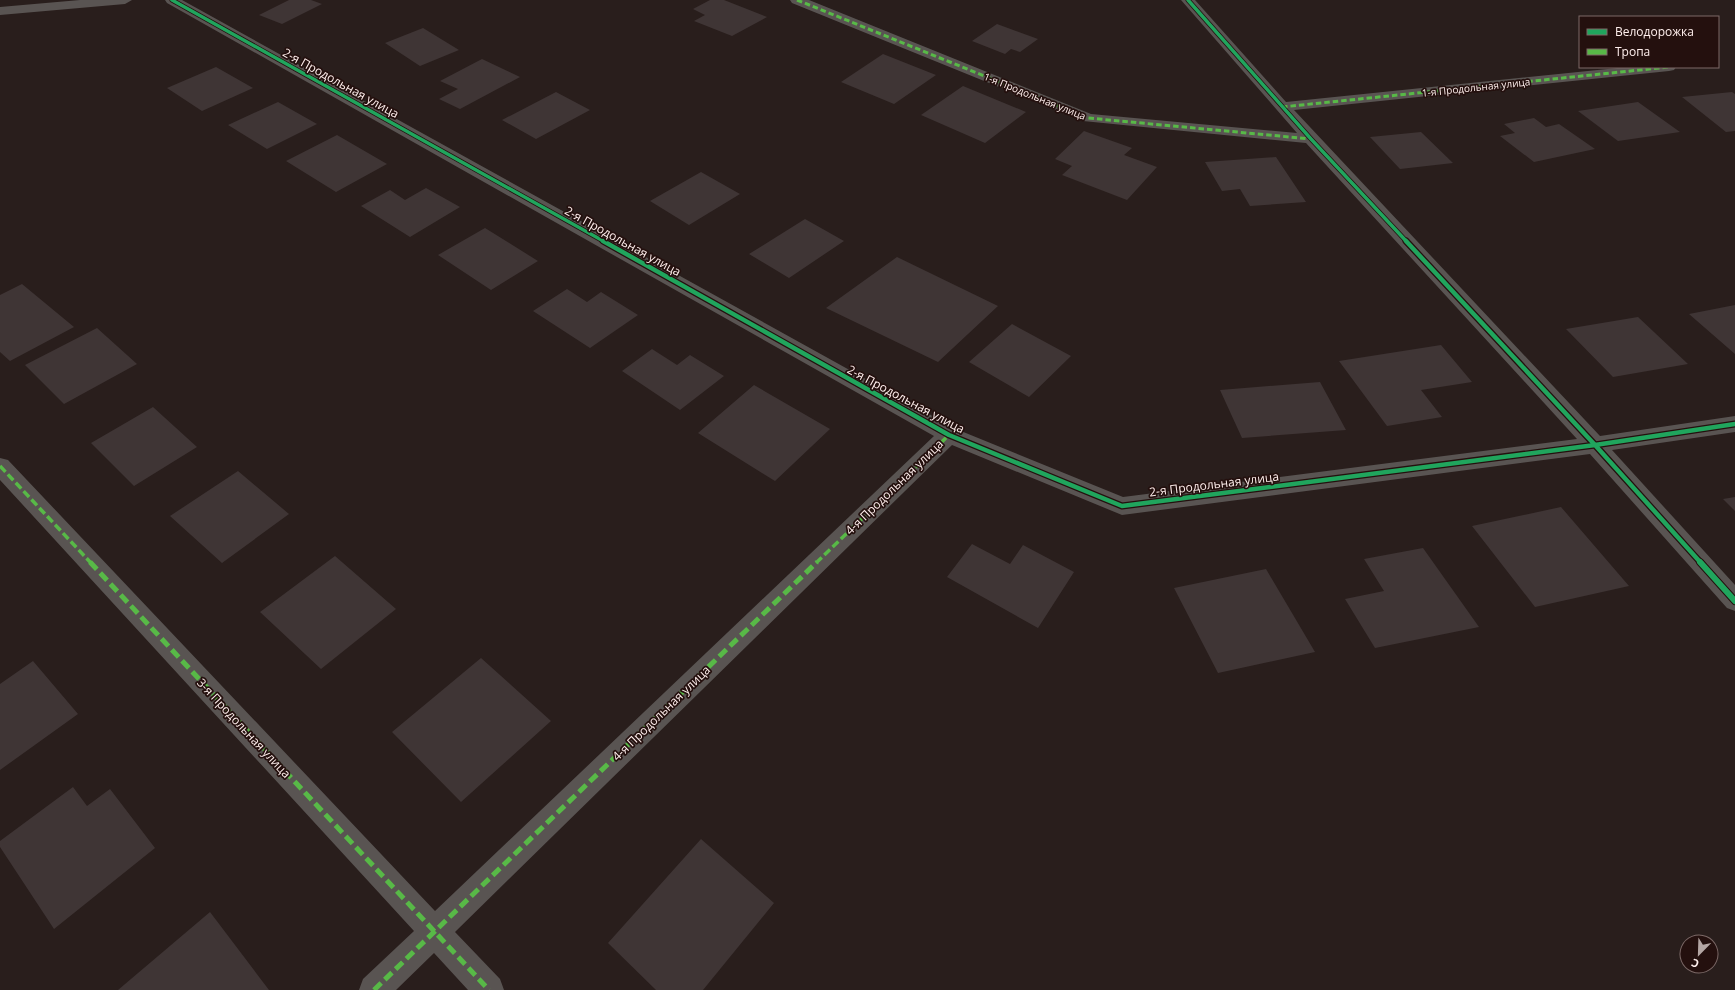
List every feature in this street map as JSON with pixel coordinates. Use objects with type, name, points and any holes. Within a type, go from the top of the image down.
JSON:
[{"type":"street","points":[[0,11],[125,0]]},
{"type":"street","name":"2-я Продольная улица","points":[[172,0],[949,435],[1122,506],[1596,445],[1735,424]]},
{"type":"street","name":"1-я Продольная улица","points":[[797,0],[1088,118],[1311,139]]},
{"type":"street","points":[[1188,0],[1311,139],[1596,445],[1735,601]]},
{"type":"street","name":"1-я Продольная улица","points":[[1282,107],[1660,68]]},
{"type":"street","name":"4-я Продольная улица","points":[[374,990],[949,435]]},
{"type":"street","name":"3-я Продольная улица","points":[[0,466],[489,990]]},
{"type":"building","points":[[289,0],[311,0],[322,4],[282,24],[259,15]]},
{"type":"building","points":[[710,0],[724,0],[767,17],[732,36],[694,21],[705,15],[693,9]]},
{"type":"building","points":[[997,24],[1038,39],[1020,52],[1011,49],[1005,54],[972,41]]},
{"type":"building","points":[[423,28],[459,50],[420,66],[385,43]]},
{"type":"building","points":[[883,54],[936,75],[894,104],[841,82]]},
{"type":"building","points":[[482,59],[520,77],[460,109],[439,99],[458,89],[440,81]]},
{"type":"building","points":[[216,67],[253,88],[202,111],[167,88]]},
{"type":"building","points":[[963,86],[1026,112],[985,143],[921,115]]},
{"type":"building","points":[[556,92],[590,110],[536,139],[502,120]]},
{"type":"building","points":[[1732,92],[1735,94],[1735,131],[1726,132],[1682,97]]},
{"type":"building","points":[[278,102],[317,124],[267,149],[228,125]]},
{"type":"building","points":[[1638,102],[1680,132],[1618,141],[1578,111]]},
{"type":"building","points":[[1534,118],[1546,127],[1559,124],[1595,149],[1534,162],[1500,136],[1515,133],[1504,124]]},
{"type":"building","points":[[1084,131],[1132,148],[1124,155],[1157,167],[1127,200],[1062,175],[1072,166],[1055,159]]},
{"type":"building","points":[[1421,132],[1453,163],[1400,169],[1370,137]]},
{"type":"building","points":[[337,135],[387,164],[336,192],[286,161]]},
{"type":"building","points":[[1276,157],[1306,202],[1250,206],[1240,189],[1222,191],[1205,162]]},
{"type":"building","points":[[701,172],[740,194],[689,225],[650,201]]},
{"type":"building","points":[[426,188],[460,207],[410,237],[361,206],[390,190],[405,200]]},
{"type":"building","points":[[805,219],[844,241],[789,278],[749,254]]},
{"type":"building","points":[[485,228],[538,261],[491,290],[438,255]]},
{"type":"building","points":[[897,257],[998,306],[938,362],[826,308]]},
{"type":"building","points":[[22,284],[74,327],[10,361],[0,352],[0,295]]},
{"type":"building","points":[[567,289],[587,302],[601,292],[638,315],[590,348],[533,311]]},
{"type":"building","points":[[1735,305],[1735,354],[1689,314]]},
{"type":"building","points":[[1638,317],[1688,364],[1613,377],[1566,329]]},
{"type":"building","points":[[1012,324],[1071,356],[1029,397],[969,362]]},
{"type":"building","points":[[97,328],[137,364],[64,404],[25,365]]},
{"type":"building","points":[[1441,345],[1472,382],[1421,390],[1442,417],[1387,426],[1339,361]]},
{"type":"building","points":[[652,349],[677,365],[690,355],[724,376],[680,410],[622,371]]},
{"type":"building","points":[[1320,382],[1346,430],[1242,438],[1220,390]]},
{"type":"building","points":[[754,385],[830,429],[775,481],[698,433]]},
{"type":"building","points":[[153,407],[197,447],[134,486],[91,443]]},
{"type":"building","points":[[238,471],[289,514],[222,563],[170,516]]},
{"type":"building","points":[[1735,497],[1735,511],[1723,499]]},
{"type":"building","points":[[1561,507],[1629,586],[1535,607],[1472,526]]},
{"type":"building","points":[[972,544],[1010,564],[1023,545],[1074,572],[1038,628],[947,577]]},
{"type":"building","points":[[1423,548],[1479,627],[1375,648],[1345,599],[1384,591],[1364,559]]},
{"type":"building","points":[[335,556],[396,609],[321,669],[260,612]]},
{"type":"building","points":[[1266,569],[1315,652],[1218,673],[1174,588]]},
{"type":"building","points":[[481,658],[551,721],[461,802],[392,732]]},
{"type":"building","points":[[33,661],[78,714],[0,770],[0,684]]},
{"type":"building","points":[[73,787],[87,806],[110,789],[155,848],[54,929],[0,847],[0,841]]},
{"type":"building","points":[[701,839],[774,903],[703,990],[656,990],[608,943]]},
{"type":"building","points":[[210,912],[269,990],[118,990]]},
{"type":"marked path","points":[[797,0],[1088,118],[1311,139]]},
{"type":"marked path","points":[[1282,107],[1659,68]]},
{"type":"marked path","points":[[374,990],[949,435]]},
{"type":"marked path","points":[[0,466],[489,990]]},
{"type":"cycle path","points":[[172,0],[949,435],[1122,506],[1595,445],[1735,424]]},
{"type":"cycle path","points":[[1188,0],[1311,139],[1595,445],[1735,601]]}]
